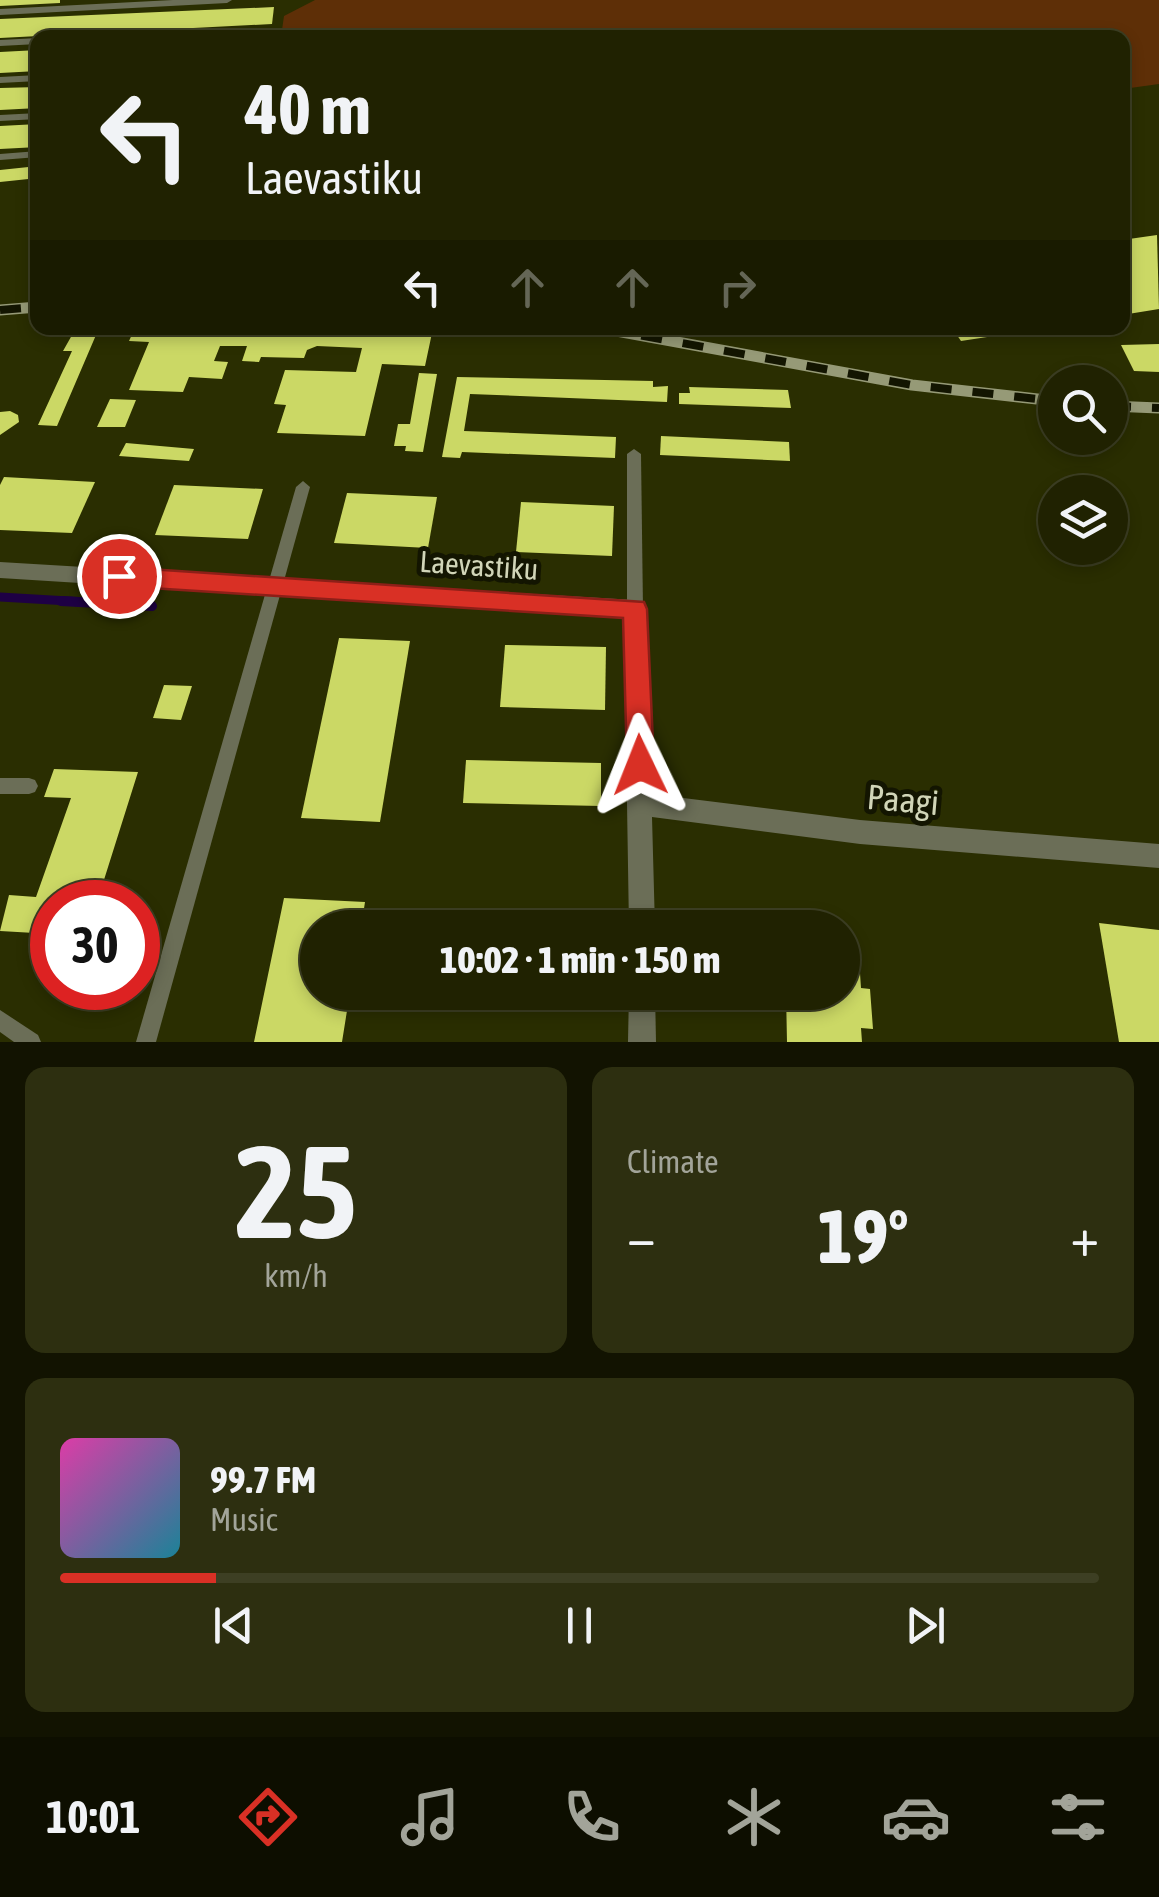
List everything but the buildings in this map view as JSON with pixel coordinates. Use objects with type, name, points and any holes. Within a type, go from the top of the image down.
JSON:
[{"type":"street","name":"Laevastiku","points":[[0,570],[635,609]]},
{"type":"street","points":[[635,609],[642,910]]},
{"type":"street","name":"Paagi","points":[[642,804],[860,832],[1159,856]]},
{"type":"street","points":[[642,1010],[642,1042]]},
{"type":"lane","points":[[0,12],[228,0]]},
{"type":"lane","points":[[0,43],[30,42]]},
{"type":"lane","points":[[0,80],[30,78]]},
{"type":"lane","points":[[0,118],[30,116]]},
{"type":"lane","points":[[0,157],[30,155]]},
{"type":"lane","points":[[634,454],[635,609]]},
{"type":"lane","points":[[146,1042],[303,487]]},
{"type":"lane","points":[[0,786],[29,786]]},
{"type":"lane","points":[[0,1020],[31,1042]]},
{"type":"shaded area","points":[[315,0],[1159,0],[1159,84],[1130,88],[1130,30],[282,30],[284,16]]},
{"type":"waterway","points":[[0,597],[103,603]]},
{"type":"waterway","points":[[61,601],[152,606]]},
{"type":"railway","points":[[0,310],[30,308]]},
{"type":"railway","points":[[638,335],[912,385],[1038,399]]},
{"type":"railway","points":[[1128,407],[1159,408]]},
{"type":"route","points":[[119,576],[635,609],[640,765]]}]
